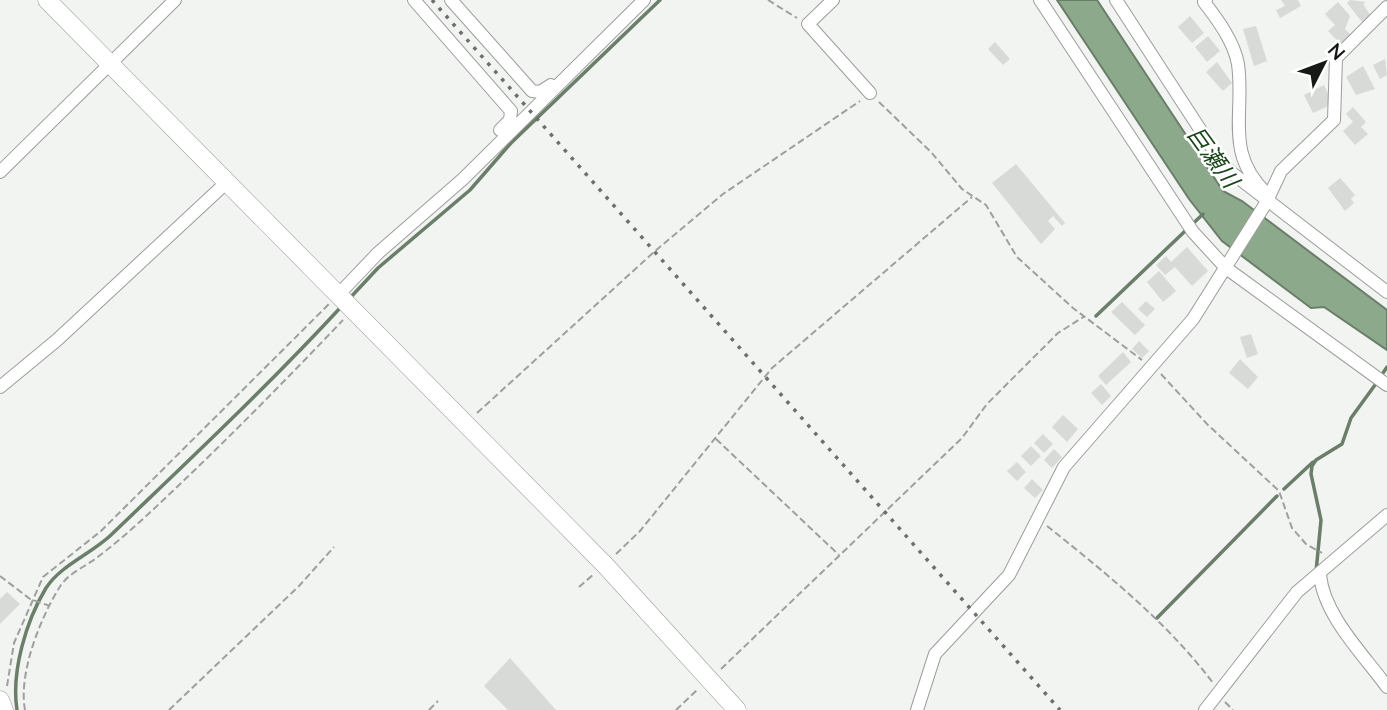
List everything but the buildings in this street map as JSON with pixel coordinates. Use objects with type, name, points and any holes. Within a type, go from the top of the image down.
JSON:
[{"type":"street","points":[[47,0],[605,565],[737,710]]},
{"type":"street","points":[[0,172],[175,0]]},
{"type":"street","points":[[414,0],[511,111],[510,120],[490,142],[478,163]]},
{"type":"street","points":[[451,0],[532,91],[540,92],[558,84]]},
{"type":"street","points":[[345,302],[377,253],[478,163],[644,0]]},
{"type":"street","points":[[833,0],[808,24],[870,93]]},
{"type":"street","points":[[1040,0],[1190,229],[1228,266],[1387,385]]},
{"type":"street","points":[[1116,0],[1218,158],[1248,188],[1385,287]]},
{"type":"street","points":[[1204,1],[1223,27],[1238,63],[1237,122],[1245,166],[1268,200]]},
{"type":"street","points":[[917,710],[935,654],[1009,575],[1064,467],[1193,319],[1268,200],[1281,171],[1334,120],[1336,58],[1387,7]]},
{"type":"street","points":[[0,387],[57,340],[227,182]]},
{"type":"street","points":[[1205,710],[1283,607],[1324,567],[1387,515]]},
{"type":"street","points":[[1317,576],[1341,624],[1387,687]]},
{"type":"path","points":[[768,0],[808,24]]},
{"type":"path","points":[[466,424],[654,252],[723,194],[870,93],[972,197],[986,205],[1017,257],[1073,308],[1152,366],[1207,425],[1279,491],[1292,528],[1315,551],[1321,552]]},
{"type":"path","points":[[579,587],[640,531],[772,368],[972,197]]},
{"type":"path","points":[[2,706],[14,643],[31,600],[52,567],[100,531],[314,323],[345,302]]},
{"type":"path","points":[[25,710],[23,687],[26,668],[50,606],[66,579],[97,558],[159,503],[302,365],[345,302]]},
{"type":"path","points":[[676,710],[962,438],[987,404],[1058,334],[1086,316]]},
{"type":"path","points":[[716,439],[839,555]]},
{"type":"path","points":[[1038,519],[1087,558],[1180,644],[1201,668],[1218,694]]},
{"type":"path","points":[[169,710],[308,577],[334,547]]},
{"type":"path","points":[[0,576],[31,600],[50,606]]},
{"type":"path","points":[[429,710],[438,701]]},
{"type":"shaded area","points":[[1057,0],[1097,0],[1223,191],[1242,201],[1387,310],[1387,350],[1324,307],[1311,308],[1222,241],[1189,199]]},
{"type":"waterway","points":[[349,299],[378,268],[470,190],[511,143],[660,0]]},
{"type":"waterway","points":[[1096,316],[1203,214]]},
{"type":"waterway","points":[[17,710],[16,680],[26,631],[52,580],[111,535],[257,394],[341,307]]},
{"type":"waterway","points":[[1383,373],[1387,367]]},
{"type":"waterway","points":[[1316,572],[1321,520],[1311,474],[1312,466],[1316,460],[1342,444],[1351,418],[1375,385]]},
{"type":"waterway","points":[[1284,489],[1313,462]]},
{"type":"waterway","points":[[1157,618],[1277,496]]},
{"type":"railway","points":[[432,0],[1060,710]]},
{"type":"water label","name":"巨瀬川","points":[[1213,157]]}]
